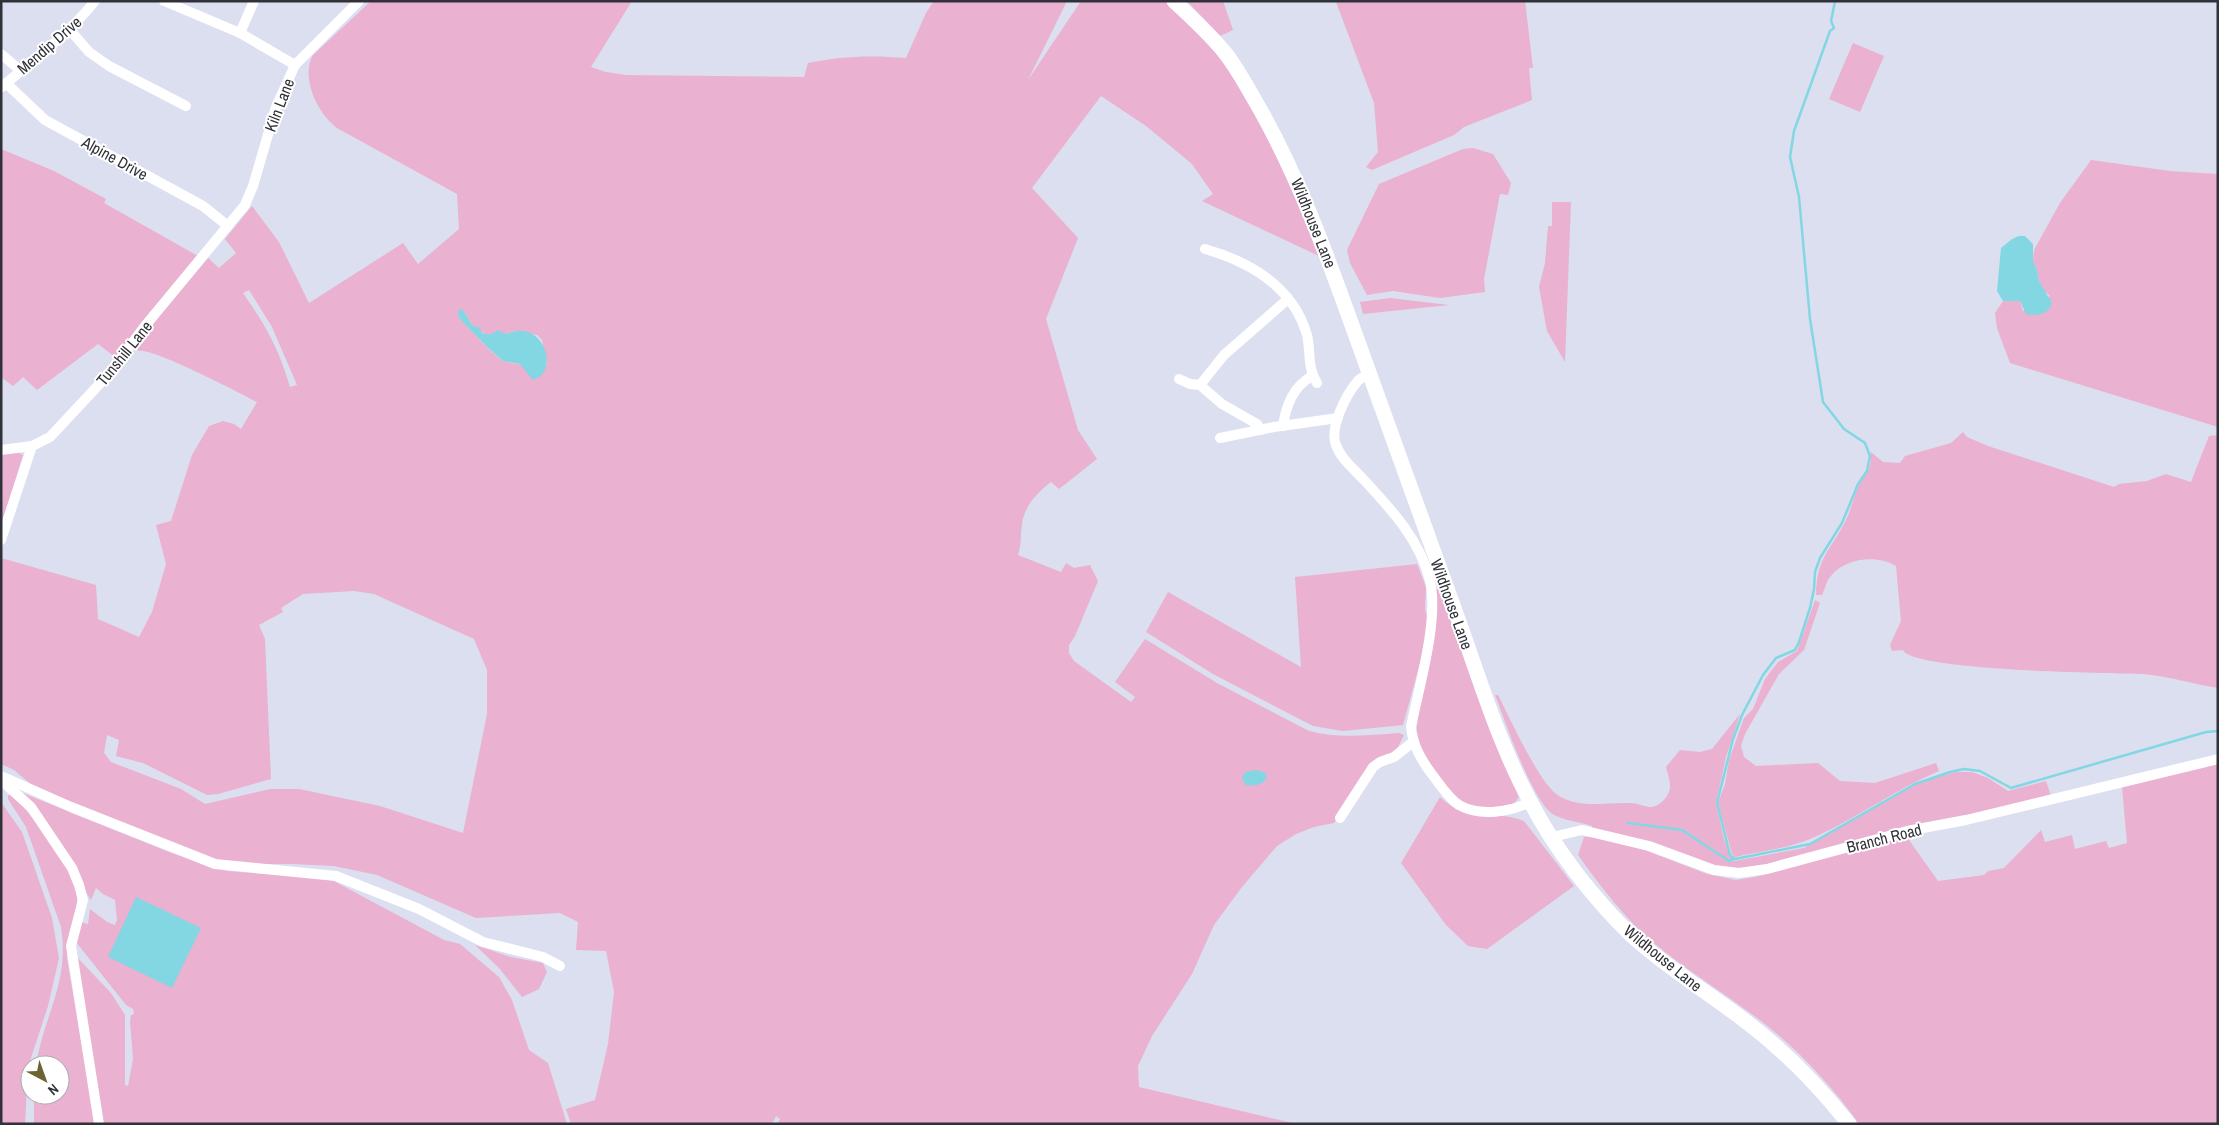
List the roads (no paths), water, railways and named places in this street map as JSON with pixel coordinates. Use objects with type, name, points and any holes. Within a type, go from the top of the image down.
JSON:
[{"type":"main road","name":"Wildhouse Lane","points":[[1174,1],[1199,24],[1226,54],[1273,132],[1296,178],[1336,278],[1369,374],[1511,762],[1530,802],[1552,837],[1588,886],[1632,935],[1784,1052],[1819,1086],[1849,1124]]},
{"type":"street","name":"Mendip Drive","points":[[4,86],[20,70],[70,30],[95,1]]},
{"type":"street","points":[[164,1],[240,33],[295,65]]},
{"type":"street","points":[[240,33],[254,1]]},
{"type":"street","name":"Kiln Lane","points":[[228,226],[250,197],[276,107],[295,65],[358,1]]},
{"type":"street","points":[[70,30],[89,52],[109,66],[186,106]]},
{"type":"street","points":[[1,54],[20,70]]},
{"type":"street","name":"Alpine Drive","points":[[4,86],[45,120],[203,206],[228,226]]},
{"type":"street","name":"Tunshill Lane","points":[[1,450],[32,446],[50,437],[107,376],[145,326],[228,226]]},
{"type":"street","points":[[1205,249],[1248,264],[1273,282],[1288,299],[1302,321],[1307,335],[1314,380],[1305,380],[1292,394],[1284,415],[1283,426]]},
{"type":"street","points":[[1200,385],[1224,355],[1288,299]]},
{"type":"street","points":[[1369,374],[1358,380],[1343,404],[1334,432],[1335,442],[1341,455],[1392,511],[1413,539],[1431,584],[1431,628],[1411,727],[1413,742],[1429,770],[1458,804],[1468,809],[1500,812],[1514,810],[1530,802]]},
{"type":"street","points":[[1179,379],[1190,384],[1200,385],[1222,404],[1257,424],[1261,430]]},
{"type":"street","points":[[1220,438],[1338,418]]},
{"type":"street","points":[[1,540],[32,446]]},
{"type":"street","points":[[1340,818],[1373,768],[1380,762],[1394,757],[1413,742]]},
{"type":"street","name":"Branch Road","points":[[1552,837],[1582,830],[1649,846],[1714,870],[1739,873],[1767,869],[1907,831],[1966,820],[2218,759]]},
{"type":"street","points":[[1,776],[71,807],[215,864],[336,876],[418,909],[483,942],[543,957],[560,966]]},
{"type":"street","points":[[1,780],[31,807],[72,868],[79,885],[83,900],[71,946],[99,1124]]},
{"type":"water","points":[[2019,236],[2025,236],[2033,244],[2033,261],[2039,281],[2052,303],[2048,310],[2042,314],[2026,314],[2020,301],[2003,301],[1997,291],[2001,248]]},
{"type":"water","points":[[460,309],[463,310],[472,325],[480,328],[482,333],[490,334],[497,330],[506,334],[519,331],[530,333],[539,339],[547,358],[546,367],[541,375],[533,380],[520,364],[503,361],[459,318],[458,312]]},
{"type":"water","points":[[1256,770],[1264,772],[1267,777],[1265,780],[1258,785],[1245,785],[1242,777],[1246,772]]},
{"type":"water","points":[[136,897],[201,928],[172,988],[108,957]]},
{"type":"waterway","points":[[1835,1],[1831,21],[1834,28],[1830,31],[1794,131],[1790,157],[1799,197],[1810,319],[1823,402],[1844,429],[1865,443],[1870,456],[1867,471],[1858,484],[1842,523],[1820,558],[1815,572],[1810,608],[1799,642],[1795,650],[1776,658],[1763,675],[1742,715],[1733,739],[1717,803],[1730,855],[1735,859],[1810,844],[1915,784],[1950,772],[1964,769],[1980,771],[2011,788],[2206,732],[2218,731]]},
{"type":"waterway","points":[[1628,823],[1682,830],[1729,861],[1734,859]]}]
